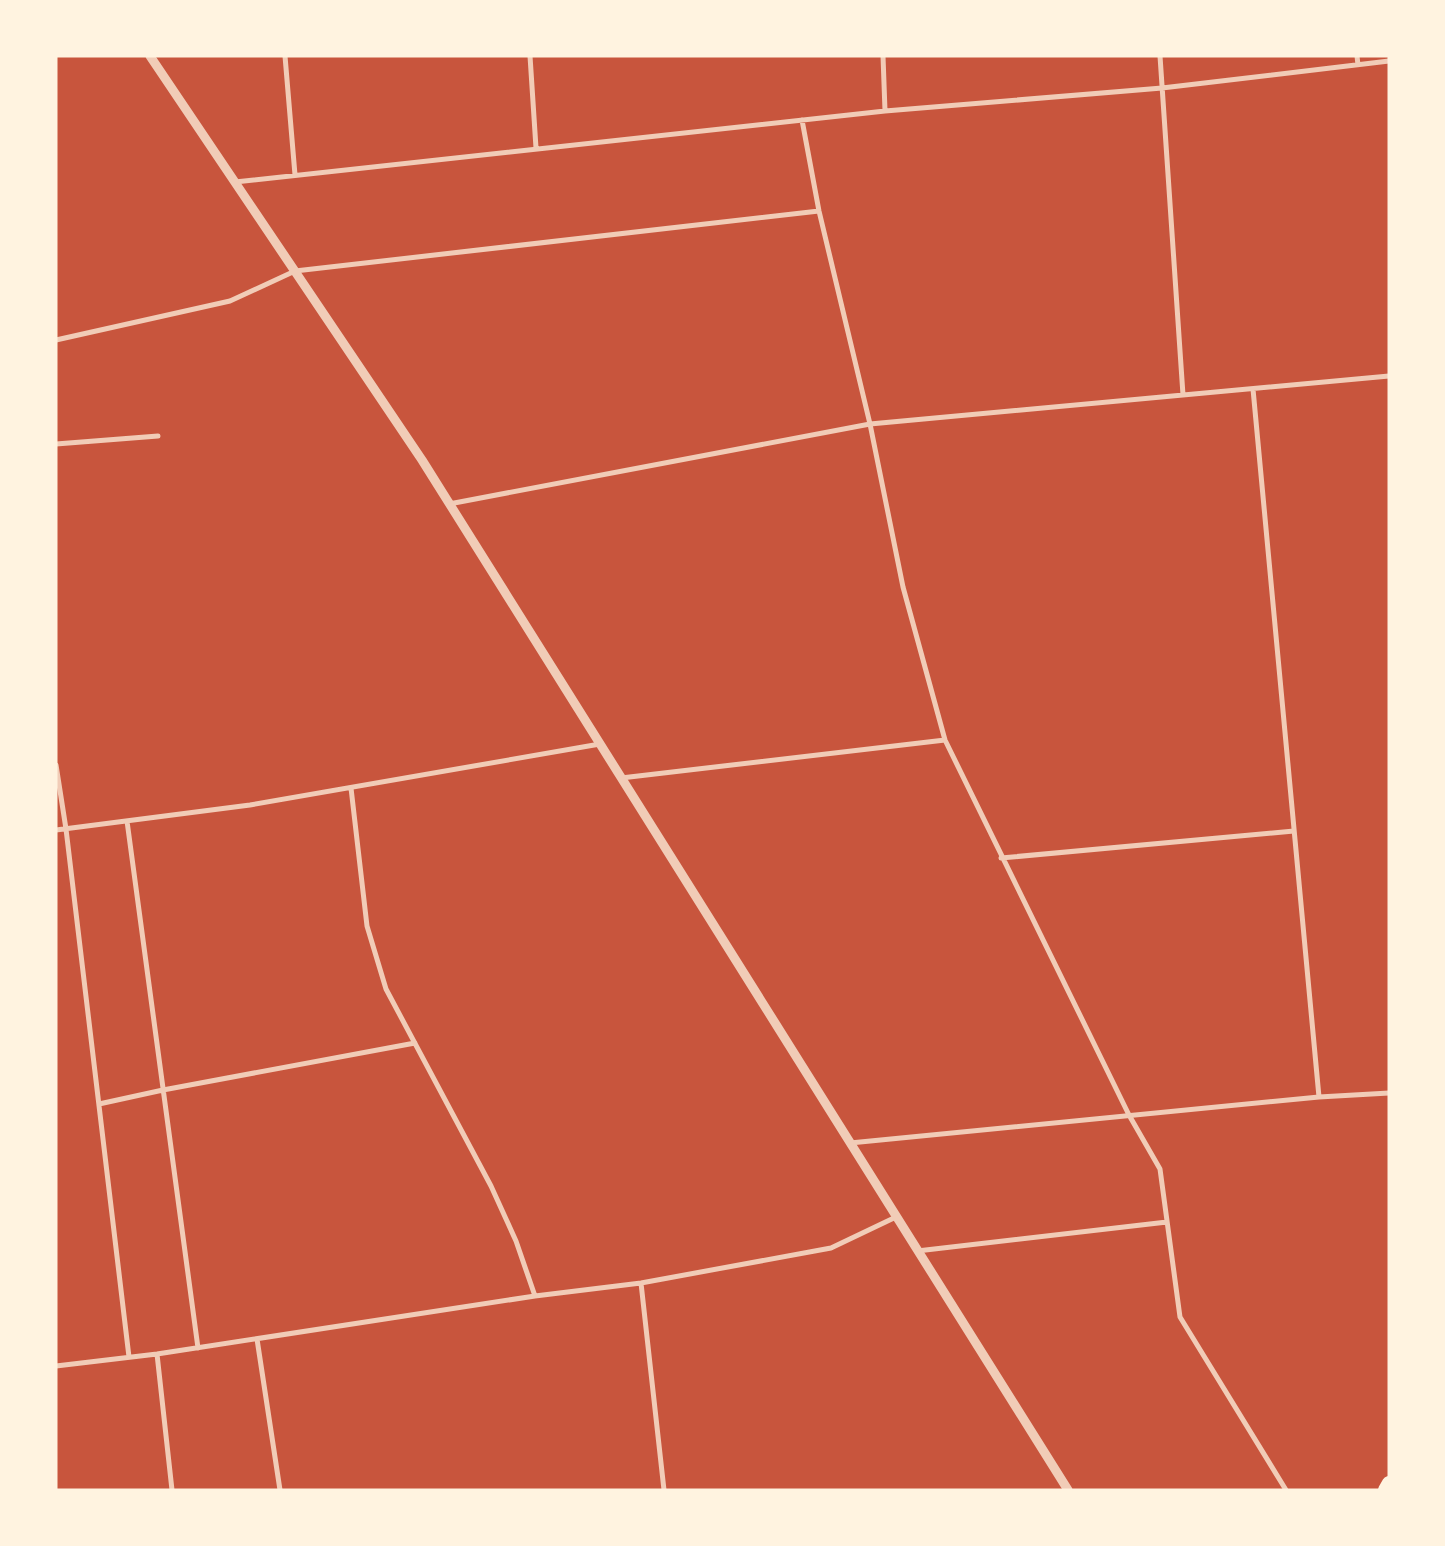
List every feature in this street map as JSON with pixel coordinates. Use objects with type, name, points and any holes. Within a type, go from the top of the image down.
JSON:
[{"type":"highway","points":[[1385,1490],[1389,1483]]},
{"type":"street","points":[[150,56],[449,504],[1068,1490]]},
{"type":"street","points":[[285,56],[295,175]]},
{"type":"street","points":[[530,56],[536,148]]},
{"type":"street","points":[[882,56],[885,111]]},
{"type":"street","points":[[1160,56],[1183,395]]},
{"type":"street","points":[[1357,56],[1358,65]]},
{"type":"street","points":[[235,182],[885,111],[1162,88],[1389,61]]},
{"type":"street","points":[[802,120],[819,211],[870,424],[903,587],[945,740],[1001,858],[1129,1116],[1160,1169],[1180,1317],[1286,1490]]},
{"type":"street","points":[[56,340],[230,301],[295,272],[819,211]]},
{"type":"street","points":[[449,504],[870,424],[1389,376]]},
{"type":"street","points":[[1253,389],[1319,1097]]},
{"type":"street","points":[[56,444],[158,436]]},
{"type":"street","points":[[621,778],[945,740]]},
{"type":"street","points":[[56,830],[250,805],[600,744]]},
{"type":"street","points":[[56,766],[66,829],[129,1357]]},
{"type":"street","points":[[351,788],[367,926],[386,989],[491,1186],[516,1241],[535,1296]]},
{"type":"street","points":[[126,821],[198,1348]]},
{"type":"street","points":[[1001,858],[1294,830]]},
{"type":"street","points":[[99,1104],[163,1090],[414,1043]]},
{"type":"street","points":[[849,1143],[1319,1097],[1389,1093]]},
{"type":"street","points":[[56,1366],[157,1354],[535,1296],[641,1283],[831,1248],[896,1217]]},
{"type":"street","points":[[917,1251],[1167,1222]]},
{"type":"street","points":[[641,1283],[664,1490]]},
{"type":"street","points":[[257,1339],[280,1490]]},
{"type":"street","points":[[157,1354],[172,1490]]}]
